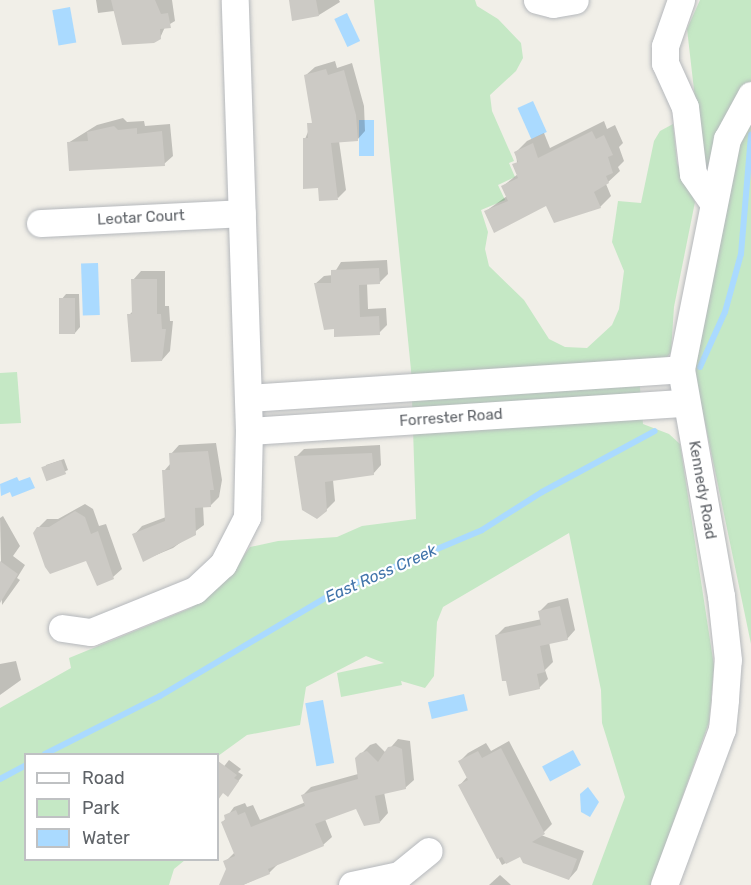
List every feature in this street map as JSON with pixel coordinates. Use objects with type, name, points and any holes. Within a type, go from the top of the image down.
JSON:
[{"type":"street","points":[[62,628],[91,632],[195,590],[223,564],[247,517],[249,431],[235,0]]},
{"type":"street","points":[[537,0],[553,3],[575,0]]},
{"type":"street","points":[[681,0],[665,46],[665,63],[685,107],[693,174],[713,203]]},
{"type":"street","name":"Kennedy Road","points":[[664,885],[722,729],[739,657],[721,596],[681,369],[727,139],[751,95]]},
{"type":"street","name":"Leotar Court","points":[[40,223],[242,213]]},
{"type":"street","points":[[248,398],[681,369]]},
{"type":"street","name":"Forrester Road","points":[[249,431],[686,403]]},
{"type":"street","points":[[352,885],[399,875],[429,851]]},
{"type":"green space","points":[[374,0],[475,0],[477,6],[498,19],[521,43],[523,58],[516,71],[490,95],[492,111],[514,161],[509,163],[515,177],[498,185],[505,200],[481,210],[488,232],[485,249],[489,266],[524,300],[549,339],[565,347],[587,348],[612,325],[619,309],[624,271],[612,242],[618,201],[641,203],[654,141],[660,131],[673,124],[677,163],[695,202],[674,307],[671,352],[664,361],[638,363],[643,424],[669,434],[680,444],[714,666],[709,722],[651,885],[592,885],[625,797],[602,723],[601,690],[569,533],[443,607],[437,622],[434,676],[425,688],[401,681],[402,685],[341,697],[337,673],[384,663],[366,656],[306,687],[300,725],[247,735],[219,755],[219,753],[24,753],[24,861],[184,861],[174,869],[169,885],[0,885],[0,708],[71,668],[69,658],[191,608],[228,578],[250,547],[278,541],[337,537],[362,526],[416,519],[411,370]]},
{"type":"green space","points":[[700,0],[751,0],[751,644],[693,365],[703,168],[687,29]]},
{"type":"green space","points":[[17,372],[21,423],[0,424],[0,373]]},
{"type":"water","points":[[70,7],[76,42],[59,46],[52,10]]},
{"type":"water","points":[[347,13],[360,41],[347,47],[334,19]]},
{"type":"water","points":[[533,101],[547,132],[531,139],[517,108]]},
{"type":"water","points":[[359,120],[374,120],[374,156],[359,156]]},
{"type":"water","points":[[98,263],[100,315],[83,316],[81,264]]},
{"type":"water","points":[[17,477],[19,481],[30,477],[35,488],[12,497],[10,492],[1,496],[0,484]]},
{"type":"water","points":[[464,694],[468,711],[432,719],[428,702]]},
{"type":"water","points":[[323,700],[334,763],[316,766],[305,703]]},
{"type":"water","points":[[573,750],[581,765],[550,781],[542,766]]},
{"type":"water","points":[[588,787],[599,802],[590,817],[581,812],[580,794]]},
{"type":"building","points":[[111,0],[155,0],[161,14],[168,13],[171,28],[160,29],[161,39],[154,43],[122,45]]},
{"type":"building","points":[[289,0],[316,0],[319,16],[292,21]]},
{"type":"building","points":[[326,69],[328,75],[344,70],[356,115],[358,141],[331,143],[338,200],[319,201],[318,188],[303,189],[303,138],[308,138],[307,123],[312,123],[304,75]]},
{"type":"building","points":[[114,126],[118,130],[137,128],[137,134],[162,131],[165,166],[69,171],[67,142],[88,141],[87,132]]},
{"type":"building","points":[[592,131],[596,139],[604,135],[613,155],[608,157],[613,173],[606,176],[609,183],[594,192],[601,208],[554,223],[546,206],[494,233],[484,211],[508,201],[501,186],[518,178],[512,164],[518,162],[514,152],[533,143],[538,158]]},
{"type":"building","points":[[379,268],[380,284],[359,285],[360,317],[379,316],[380,335],[334,337],[334,329],[324,330],[314,283],[331,283],[331,270]]},
{"type":"building","points":[[131,279],[157,279],[157,314],[161,314],[162,329],[166,329],[162,361],[131,362],[127,314],[132,314]]},
{"type":"building","points":[[59,298],[75,298],[75,334],[59,334]]},
{"type":"building","points":[[208,451],[214,490],[210,490],[211,507],[195,508],[196,535],[143,562],[132,534],[165,521],[162,470],[170,470],[169,453]]},
{"type":"building","points":[[372,453],[374,475],[325,482],[327,511],[317,519],[302,510],[294,456]]},
{"type":"building","points":[[61,460],[66,474],[46,481],[41,467]]},
{"type":"building","points":[[75,511],[85,517],[91,534],[98,531],[114,579],[97,586],[86,561],[50,574],[45,567],[33,533],[37,527],[49,527]]},
{"type":"building","points":[[0,561],[18,574],[0,603]]},
{"type":"building","points":[[560,606],[568,640],[540,646],[545,672],[537,674],[540,689],[509,696],[506,681],[502,681],[495,635],[541,625],[538,611]]},
{"type":"building","points":[[395,746],[402,749],[406,789],[375,796],[380,823],[364,826],[356,809],[315,824],[324,846],[268,869],[270,874],[243,885],[219,885],[226,869],[223,861],[235,856],[221,822],[225,820],[224,815],[236,810],[238,815],[245,812],[251,827],[305,806],[301,795],[358,779],[355,758],[360,753],[367,751],[378,762],[388,747]]},
{"type":"building","points":[[501,748],[545,834],[532,842],[577,859],[569,880],[523,863],[520,857],[506,864],[502,857],[497,859],[458,785],[468,780],[458,761],[478,751],[482,758]]},
{"type":"building","points":[[219,762],[237,775],[234,778],[239,781],[228,797],[223,793],[219,799]]},
{"type":"waterway","name":"East Ross Creek","points":[[700,367],[725,312],[741,254],[751,134]]},
{"type":"waterway","name":"East Ross Creek","points":[[47,753],[160,696],[337,591],[482,530],[542,492],[655,431]]},
{"type":"waterway","name":"East Ross Creek","points":[[0,779],[24,766]]}]
